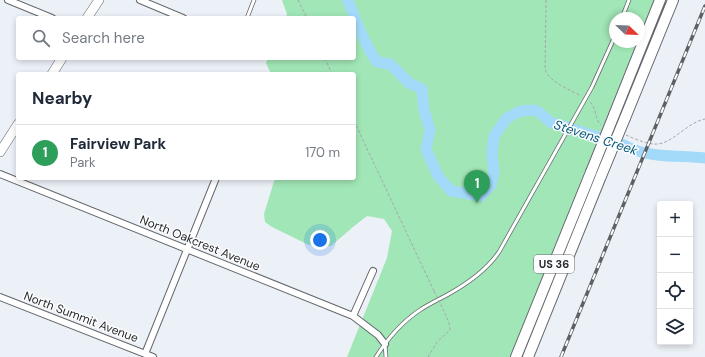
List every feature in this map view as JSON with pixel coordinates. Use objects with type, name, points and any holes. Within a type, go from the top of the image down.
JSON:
[{"type":"main road","name":"US 36","points":[[516,357],[660,0]]},
{"type":"main road","name":"US 36","points":[[528,357],[673,0]]},
{"type":"street","points":[[8,0],[47,16]]},
{"type":"street","points":[[88,16],[99,0]]},
{"type":"street","points":[[140,0],[178,16]]},
{"type":"street","points":[[53,72],[61,60]]},
{"type":"street","points":[[0,152],[16,127]]},
{"type":"street","name":"North Oakcrest Avenue","points":[[0,174],[352,316],[378,335],[385,344]]},
{"type":"street","points":[[145,354],[215,180]]},
{"type":"street","points":[[352,316],[373,271]]},
{"type":"street","name":"North Summit Avenue","points":[[0,297],[153,357]]},
{"type":"lane","points":[[248,16],[254,0]]},
{"type":"lane","points":[[624,12],[629,0]]},
{"type":"lane","points":[[376,357],[399,327],[411,316],[461,287],[483,271],[493,261],[578,112],[600,71],[610,48]]},
{"type":"lane","points":[[385,344],[386,357]]},
{"type":"path","points":[[298,0],[306,16]]},
{"type":"path","points":[[546,0],[546,74],[595,107],[597,120],[601,125]]},
{"type":"path","points":[[326,60],[331,72]]},
{"type":"path","points":[[625,135],[652,144],[663,144],[686,127],[705,119]]},
{"type":"path","points":[[356,125],[449,323],[450,330],[437,342],[428,357]]},
{"type":"green space","points":[[282,0],[654,0],[645,22],[645,12],[609,12],[609,48],[635,48],[510,357],[347,357],[387,258],[392,231],[384,219],[367,216],[331,246],[309,245],[272,227],[265,222],[264,214],[274,180],[356,180],[356,72],[270,72],[266,63],[267,60],[356,60],[356,16],[286,16]]},
{"type":"waterway","name":"Stevens Creek","points":[[348,0],[354,16]]},
{"type":"waterway","name":"Stevens Creek","points":[[356,21],[364,40],[377,62],[390,64],[409,83],[422,89],[424,110],[430,130],[426,149],[438,176],[451,191],[481,196],[491,185],[494,173],[492,154],[494,136],[507,118],[520,111],[534,110],[539,112],[550,122],[624,145],[643,153],[664,156],[705,158]]},
{"type":"railway","points":[[561,357],[705,6]]},
{"type":"place","name":"Fairview Park","points":[[477,203]]}]
